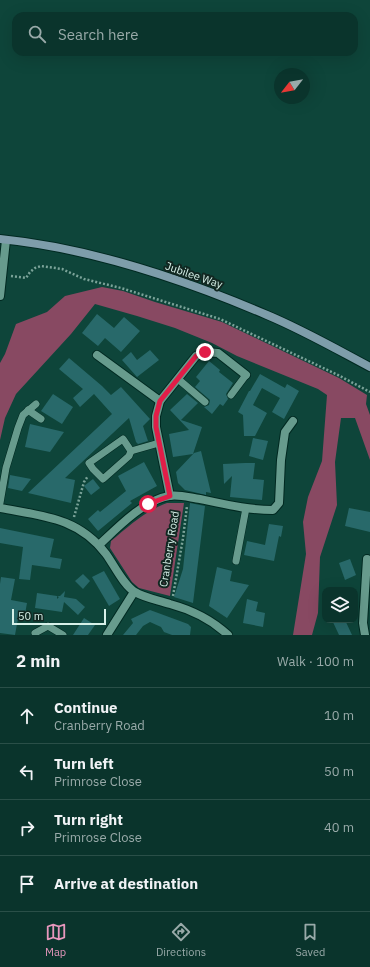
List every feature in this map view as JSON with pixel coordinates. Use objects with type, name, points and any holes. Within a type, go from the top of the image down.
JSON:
[{"type":"street","points":[[0,296],[3,274],[3,239]]},
{"type":"street","name":"Jubilee Way","points":[[3,239],[68,250],[108,260],[188,284],[268,315],[309,334],[370,367]]},
{"type":"street","points":[[170,496],[159,443],[156,416],[160,401],[196,356],[205,352],[218,353],[246,375]]},
{"type":"street","points":[[97,355],[160,401]]},
{"type":"street","name":"Cranberry Road","points":[[99,545],[148,504],[170,496],[188,497],[258,510],[273,510],[279,503],[280,460],[285,432],[293,421]]},
{"type":"street","points":[[0,508],[51,518],[72,525],[85,532],[99,545],[127,585],[134,592],[201,615],[210,620],[228,635]]},
{"type":"street","points":[[365,635],[363,623],[367,559]]},
{"type":"street","points":[[107,635],[134,592]]},
{"type":"lane","points":[[231,395],[246,375]]},
{"type":"lane","points":[[178,379],[205,402]]},
{"type":"lane","points":[[0,503],[11,448],[23,415],[36,404]]},
{"type":"lane","points":[[28,410],[41,419]]},
{"type":"lane","points":[[131,451],[123,439],[89,463],[103,479],[129,456],[131,451],[159,443]]},
{"type":"lane","points":[[236,561],[246,508]]},
{"type":"lane","points":[[35,633],[48,626],[63,635]]},
{"type":"path","points":[[3,274],[26,278],[35,268],[41,266],[62,269],[84,279],[121,288],[220,319],[338,375],[370,392]]},
{"type":"path","points":[[72,525],[84,482],[93,468]]},
{"type":"path","name":"Cranberry Road","points":[[171,604],[183,538],[188,497]]},
{"type":"shaded area","points":[[102,287],[123,291],[222,322],[339,378],[367,395],[366,404],[370,415],[370,460],[355,418],[341,418],[335,462],[337,505],[320,557],[318,613],[312,635],[293,635],[306,554],[303,522],[308,497],[322,461],[327,395],[318,389],[237,356],[212,343],[175,328],[95,304],[71,334],[16,394],[5,418],[0,440],[0,363],[5,354],[16,324],[47,312],[65,296]]},
{"type":"shaded area","points":[[167,503],[184,503],[170,596],[139,588],[132,582],[110,548],[111,541],[131,524],[152,510]]},
{"type":"building","points":[[97,314],[114,328],[124,317],[140,331],[121,352],[105,338],[98,346],[82,333]]},
{"type":"building","points":[[150,350],[159,360],[137,377],[122,360],[131,352],[137,360]]},
{"type":"building","points":[[69,358],[111,395],[121,387],[150,419],[143,426],[148,441],[138,444],[136,442],[129,418],[65,478],[75,480],[71,503],[28,493],[112,414],[94,394],[80,407],[73,398],[83,389],[59,369]]},
{"type":"building","points":[[209,361],[220,370],[219,372],[233,383],[226,394],[228,399],[223,406],[220,404],[212,414],[204,407],[209,405],[210,400],[195,387],[200,381],[196,377]]},
{"type":"building","points":[[260,374],[285,388],[287,384],[299,391],[284,419],[272,412],[280,398],[262,388],[253,405],[267,413],[255,436],[244,436],[243,415],[238,412]]},
{"type":"building","points":[[53,394],[73,407],[62,424],[41,411]]},
{"type":"building","points":[[187,394],[198,403],[181,420],[202,427],[193,454],[173,457],[169,434],[189,430],[170,410]]},
{"type":"building","points":[[30,424],[64,432],[50,452],[25,447]]},
{"type":"building","points":[[253,438],[268,441],[263,460],[249,456]]},
{"type":"building","points":[[201,451],[211,493],[206,492],[206,495],[185,490],[178,483],[176,472],[194,453]]},
{"type":"building","points":[[144,462],[157,486],[130,501],[132,503],[98,531],[88,519],[98,510],[100,512],[126,491],[118,476]]},
{"type":"building","points":[[255,463],[253,479],[264,480],[262,500],[230,497],[232,476],[224,484],[223,464]]},
{"type":"building","points":[[10,475],[31,479],[22,491],[8,488]]},
{"type":"building","points":[[93,479],[100,488],[91,495],[84,486]]},
{"type":"building","points":[[190,503],[205,506],[193,603],[174,597],[183,569]]},
{"type":"building","points":[[349,508],[370,512],[370,532],[345,526]]},
{"type":"building","points":[[269,524],[283,526],[281,537],[279,536],[274,561],[244,555],[247,541],[265,545]]},
{"type":"building","points":[[0,528],[54,539],[50,557],[62,559],[60,569],[32,565],[30,580],[19,579],[23,547],[0,543]]},
{"type":"building","points":[[350,559],[356,575],[345,580],[339,563]]},
{"type":"building","points":[[217,567],[232,571],[230,581],[249,585],[227,618],[209,606]]},
{"type":"building","points":[[104,571],[120,599],[109,606],[92,577]]},
{"type":"building","points":[[83,574],[90,581],[83,589],[75,581]]},
{"type":"building","points":[[1,577],[15,579],[11,600],[27,603],[25,614],[19,613],[15,635],[0,633]]},
{"type":"building","points":[[65,591],[64,597],[76,599],[85,607],[78,615],[64,602],[62,612],[35,608],[37,593],[60,596]]},
{"type":"building","points":[[247,599],[258,602],[256,611],[265,613],[263,627],[243,623]]},
{"type":"building","points":[[150,610],[188,624],[191,627],[190,635],[172,635],[164,632],[161,627],[150,622],[143,626],[136,635],[123,635],[133,623],[131,619]]},
{"type":"building","points":[[84,618],[95,625],[88,635],[73,635]]},
{"type":"building","points":[[333,623],[346,623],[352,635],[339,635]]},
{"type":"route","points":[[148,504],[170,496],[156,427],[156,416],[160,401],[196,356],[205,352]]}]
